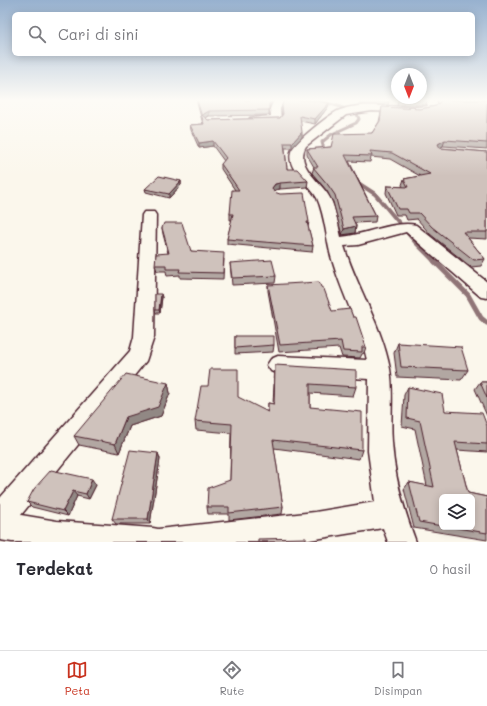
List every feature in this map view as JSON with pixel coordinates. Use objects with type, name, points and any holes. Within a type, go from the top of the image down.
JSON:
[{"type":"street","points":[[326,125],[298,148],[296,158],[297,165],[301,171],[316,185],[313,192],[332,221],[335,242],[345,275],[373,342],[380,370],[380,451],[391,513],[402,542]]},
{"type":"street","points":[[0,519],[139,355],[144,337],[149,215]]},
{"type":"street","points":[[335,242],[358,240],[401,229],[413,229],[487,292]]},
{"type":"street","points":[[278,365],[380,370]]},
{"type":"street","points":[[162,542],[315,526],[391,513]]},
{"type":"street","points":[[0,526],[57,535],[153,542]]},
{"type":"building","points":[[190,125],[301,125],[302,132],[292,143],[284,143],[287,169],[297,169],[308,181],[280,183],[275,184],[272,188],[274,192],[280,194],[304,193],[309,222],[307,222],[313,246],[227,239],[233,214],[230,214],[232,190],[239,190],[221,164],[226,158],[213,141],[199,143]]},
{"type":"building","points":[[377,125],[487,125],[487,143],[445,140],[438,144],[440,148],[487,152],[487,232],[463,232],[485,259],[474,260],[432,227],[419,213],[409,213],[407,209],[398,209],[387,186],[408,187],[404,179],[430,174],[392,153],[370,151],[372,156],[345,155],[376,216],[352,217],[356,226],[344,229],[335,195],[313,167],[318,167],[307,149],[331,147],[334,134],[372,133]]},
{"type":"building","points":[[159,176],[181,181],[169,194],[145,189]]},
{"type":"building","points":[[164,223],[182,223],[191,251],[224,253],[223,273],[179,272],[180,269],[166,269],[166,265],[155,265],[156,254],[169,253],[162,228]]},
{"type":"building","points":[[272,260],[276,276],[232,278],[230,263]]},
{"type":"building","points":[[319,282],[321,287],[324,289],[332,311],[350,309],[353,317],[356,317],[366,347],[362,347],[362,352],[343,351],[341,341],[280,345],[268,285]]},
{"type":"building","points":[[155,294],[161,294],[159,310],[155,310]]},
{"type":"building","points":[[235,336],[274,336],[274,345],[235,348]]},
{"type":"building","points":[[398,343],[461,347],[468,370],[401,367]]},
{"type":"building","points":[[275,365],[356,370],[356,387],[310,384],[310,407],[362,412],[362,450],[273,440],[283,507],[229,513],[229,507],[207,507],[208,488],[230,480],[232,424],[195,421],[201,386],[208,386],[210,369],[238,369],[238,397],[268,412],[268,403],[274,404]]},
{"type":"building","points":[[126,374],[168,383],[158,407],[126,417],[115,444],[74,436]]},
{"type":"building","points":[[480,382],[487,382],[487,398]]},
{"type":"building","points":[[408,387],[442,394],[445,411],[482,413],[487,426],[487,444],[455,442],[468,493],[473,494],[439,494],[439,525],[419,522],[409,482],[434,487],[420,421],[407,418]]},
{"type":"building","points":[[130,450],[158,453],[148,519],[112,519]]},
{"type":"building","points":[[51,470],[92,479],[86,494],[73,491],[63,511],[27,502],[34,489]]},
{"type":"building","points":[[475,494],[487,497],[487,533],[469,530],[475,530]]},
{"type":"building","points":[[306,538],[306,542],[258,542],[258,539]]},
{"type":"waterway","points":[[325,153],[322,142],[332,134],[351,125]]},
{"type":"waterway","points":[[355,181],[375,194],[415,242],[468,295],[481,318],[487,323]]}]
